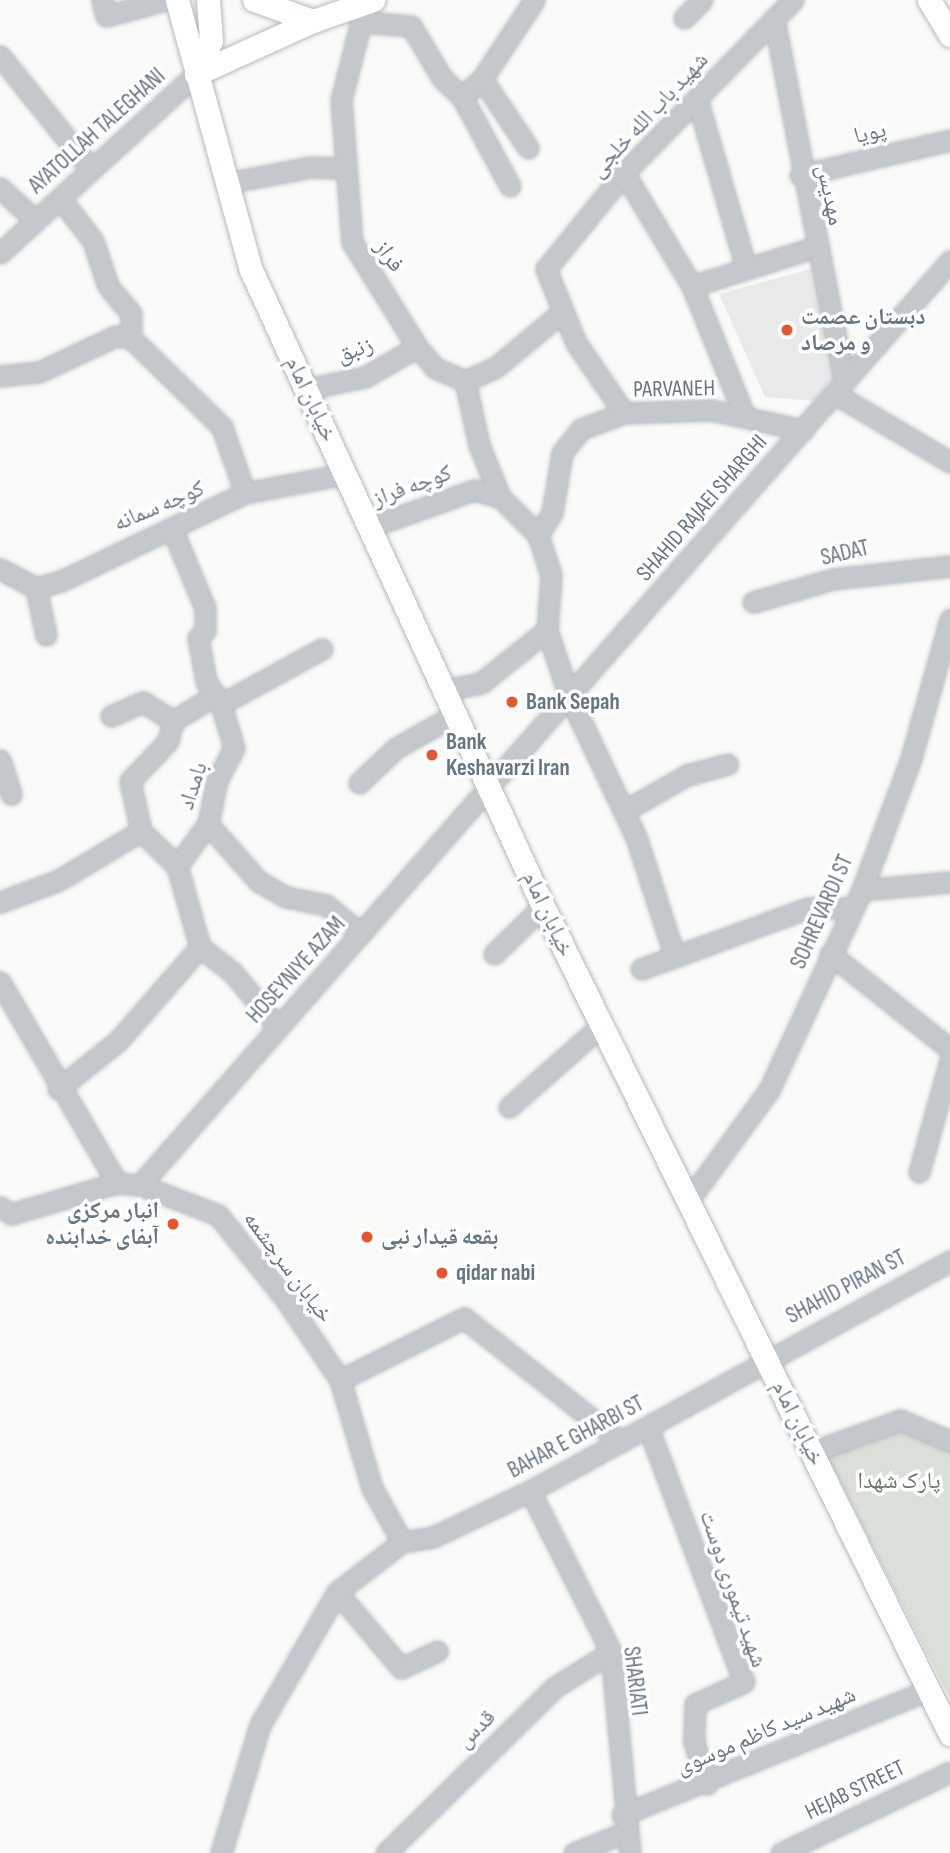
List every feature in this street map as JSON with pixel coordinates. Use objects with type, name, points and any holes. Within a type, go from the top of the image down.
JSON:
[{"type":"main road","name":"خیابان امام","points":[[177,0],[251,270],[543,906],[950,1734]]},
{"type":"main road","points":[[196,74],[211,41],[208,0]]},
{"type":"main road","points":[[254,0],[313,21]]},
{"type":"main road","points":[[929,0],[950,35]]},
{"type":"main road","points":[[196,74],[313,21],[366,9]]},
{"type":"street","points":[[102,0],[106,16],[165,0]]},
{"type":"street","points":[[462,97],[482,79],[534,0]]},
{"type":"street","points":[[684,18],[702,0]]},
{"type":"street","name":"شهید باب الله خلجی","points":[[562,312],[546,269],[624,173],[793,0]]},
{"type":"street","points":[[366,9],[411,26],[442,78],[462,97],[510,186]]},
{"type":"street","name":"فراز","points":[[366,9],[341,100],[344,168],[358,261],[372,268],[418,347],[435,368],[465,381]]},
{"type":"street","name":"مهدیس","points":[[774,19],[839,387]]},
{"type":"street","points":[[0,56],[91,169]]},
{"type":"street","name":"AYATOLLAH TALEGHANI","points":[[0,253],[196,74]]},
{"type":"street","points":[[482,79],[528,148]]},
{"type":"street","points":[[697,99],[746,268]]},
{"type":"street","name":"پویا","points":[[800,175],[950,140]]},
{"type":"street","points":[[226,183],[311,167],[344,168]]},
{"type":"street","points":[[624,173],[692,285],[744,415]]},
{"type":"street","points":[[0,188],[35,220]]},
{"type":"street","points":[[60,198],[93,241],[108,286],[131,313],[131,338]]},
{"type":"street","points":[[692,285],[816,247]]},
{"type":"street","name":"SHAHID RAJAEI SHARGHI","points":[[491,788],[950,261]]},
{"type":"street","points":[[624,413],[576,343],[562,312],[496,367],[465,381],[479,445],[500,497],[538,535],[551,575],[547,630],[569,696],[624,811],[676,957]]},
{"type":"street","points":[[0,376],[39,372],[116,336],[131,338],[222,427],[245,493]]},
{"type":"street","name":"زنبق","points":[[306,389],[365,377],[418,347]]},
{"type":"street","points":[[839,387],[950,462]]},
{"type":"street","name":"PARVANEH","points":[[538,535],[552,513],[572,436],[624,413],[744,415],[803,430]]},
{"type":"street","name":"کوچه سمانه","points":[[36,588],[172,529],[245,493],[345,474]]},
{"type":"street","name":"کوچه فراز","points":[[370,527],[450,494],[474,490],[500,497]]},
{"type":"street","name":"بامداد","points":[[172,529],[205,608],[205,631],[198,638],[216,701],[234,748],[216,779],[208,824],[177,866]]},
{"type":"street","name":"SADAT","points":[[753,602],[845,576],[950,566]]},
{"type":"street","points":[[0,569],[36,588],[46,635]]},
{"type":"street","name":"SOHREVARDI ST","points":[[688,1201],[769,1090],[851,908],[862,890],[943,679],[950,620]]},
{"type":"street","points":[[445,690],[481,683],[547,630]]},
{"type":"street","points":[[173,721],[322,649]]},
{"type":"street","points":[[111,716],[143,702],[173,721]]},
{"type":"street","points":[[359,783],[396,748],[456,714]]},
{"type":"street","points":[[173,721],[168,741],[130,780],[141,831],[177,866],[200,947],[232,972],[278,1027]]},
{"type":"street","points":[[0,760],[11,794]]},
{"type":"street","points":[[624,811],[687,775],[728,764]]},
{"type":"street","name":"HOSEYNIYE AZAM","points":[[140,1185],[491,788]]},
{"type":"street","points":[[208,824],[258,881],[286,897],[326,905],[361,934]]},
{"type":"street","points":[[0,902],[59,880],[141,831]]},
{"type":"street","points":[[862,890],[950,882]]},
{"type":"street","points":[[494,954],[543,906]]},
{"type":"street","points":[[641,969],[808,908],[851,908]]},
{"type":"street","points":[[58,1088],[118,1041],[200,947]]},
{"type":"street","points":[[830,954],[950,1049]]},
{"type":"street","points":[[0,982],[58,1088],[117,1183],[11,1214],[0,1207]]},
{"type":"street","points":[[509,1107],[602,1025]]},
{"type":"street","points":[[919,1172],[950,1060]]},
{"type":"street","name":"خیابان سرچشمه","points":[[117,1183],[140,1185],[218,1214],[340,1380],[372,1488],[402,1542]]},
{"type":"street","name":"SHAHID PIRAN ST","points":[[765,1357],[950,1261]]},
{"type":"street","points":[[340,1380],[464,1318],[621,1442]]},
{"type":"street","name":"BAHAR E GHARBI ST","points":[[402,1542],[433,1537],[530,1491],[648,1427],[765,1357]]},
{"type":"street","points":[[812,1452],[900,1420],[950,1441]]},
{"type":"street","name":"شهید تیموری دوست","points":[[648,1427],[744,1682],[695,1704],[694,1742],[707,1784]]},
{"type":"street","name":"SHARIATI","points":[[530,1491],[611,1652],[624,1824],[630,1853]]},
{"type":"street","points":[[221,1853],[260,1726],[337,1592],[402,1542]]},
{"type":"street","points":[[337,1592],[401,1668],[437,1651]]},
{"type":"street","name":"قدس","points":[[386,1853],[555,1686],[611,1652]]},
{"type":"street","name":"شهید سید کاظم موسوی","points":[[574,1853],[624,1824],[707,1784],[928,1690]]},
{"type":"street","name":"HEJAB STREET","points":[[784,1852],[950,1772]]},
{"type":"shaded area","name":"دبستان عصمت و مرصاد","points":[[828,264],[845,365],[813,401],[765,397],[719,294]]},
{"type":"green space","name":"پارک شهدا","points":[[890,1428],[907,1429],[950,1449],[950,1699],[826,1454]]},
{"type":"place","name":"دبستان عصمت و مرصاد","points":[[787,330]]},
{"type":"place","name":"Bank Sepah","points":[[512,702]]},
{"type":"place","name":"Bank Keshavarzi Iran","points":[[432,755]]},
{"type":"place","name":"انبار مرکزی آبفای خدابنده","points":[[173,1224]]},
{"type":"place","name":"بقعه قیدار نبی","points":[[367,1237]]},
{"type":"place","name":"qidar nabi","points":[[442,1273]]}]
